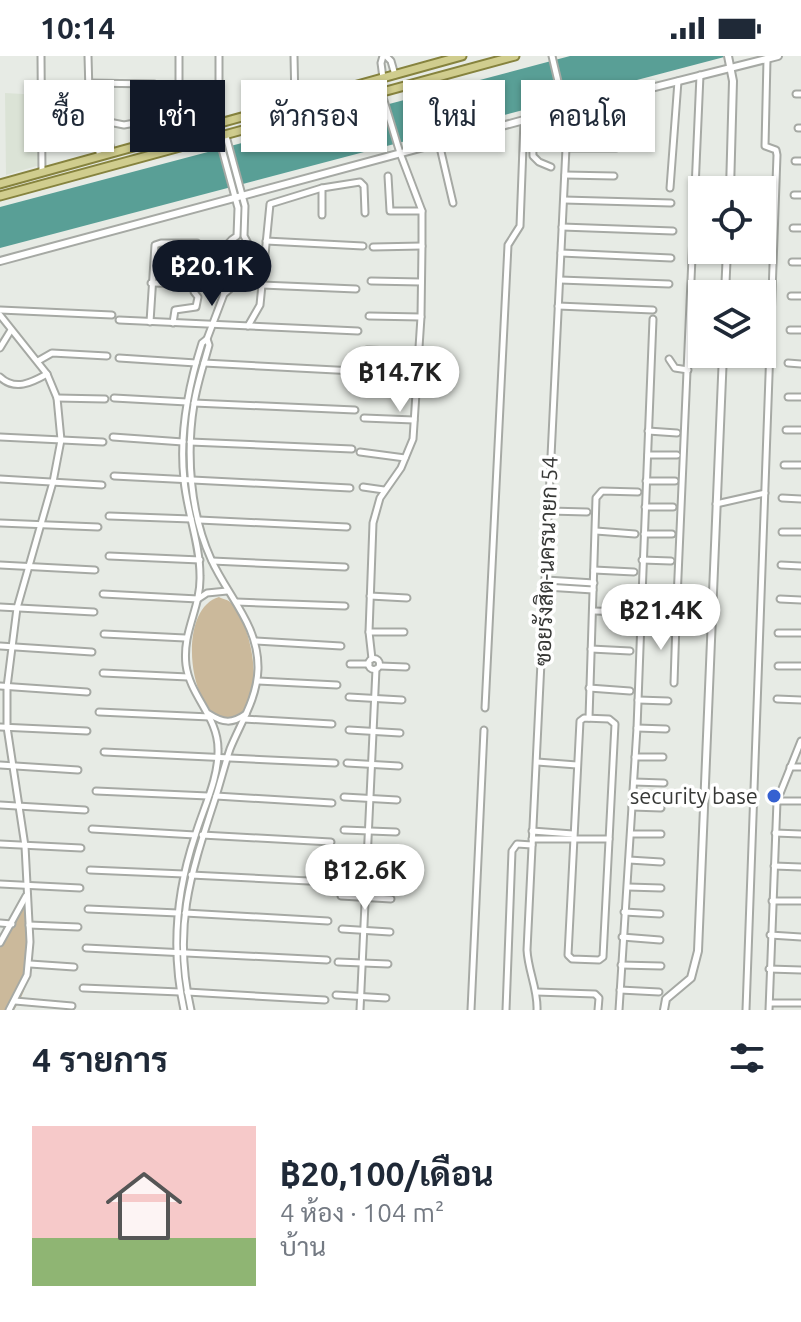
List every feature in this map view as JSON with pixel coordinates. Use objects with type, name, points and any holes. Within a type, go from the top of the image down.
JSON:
[{"type":"main road","points":[[380,80],[462,56]]},
{"type":"main road","points":[[387,97],[515,56]]},
{"type":"main road","points":[[0,184],[130,148]]},
{"type":"main road","points":[[0,196],[175,152]]},
{"type":"street","points":[[41,56],[42,172]]},
{"type":"street","points":[[88,56],[88,80]]},
{"type":"street","points":[[179,56],[179,80]]},
{"type":"street","points":[[219,56],[219,80]]},
{"type":"street","points":[[294,56],[294,80]]},
{"type":"street","points":[[384,79],[381,63],[384,56],[391,61],[395,75]]},
{"type":"street","name":"ซอยรังสิต-นครนายก 54","points":[[552,56],[557,80]]},
{"type":"street","points":[[728,56],[734,93],[731,176]]},
{"type":"street","points":[[655,87],[778,56]]},
{"type":"street","points":[[746,1010],[777,155],[776,150],[765,146],[767,59]]},
{"type":"street","points":[[674,683],[700,75]]},
{"type":"street","points":[[670,188],[678,81]]},
{"type":"street","points":[[370,662],[374,516],[384,490],[405,458],[413,439],[421,317],[422,211],[387,111]]},
{"type":"street","points":[[184,1010],[181,913],[187,874],[218,757],[217,739],[209,715],[192,690],[188,677],[185,638],[198,599],[200,560],[184,480],[186,442],[196,363],[202,343],[214,324],[224,294],[240,280],[250,247],[241,236],[238,195],[225,147]]},
{"type":"street","points":[[0,261],[403,149]]},
{"type":"street","points":[[99,152],[100,156]]},
{"type":"street","points":[[441,152],[453,203]]},
{"type":"street","points":[[485,708],[508,245],[520,226],[526,152]]},
{"type":"street","points":[[532,152],[536,161],[551,167]]},
{"type":"street","name":"ซอยรังสิต-นครนายก 54","points":[[537,1010],[527,950],[566,152]]},
{"type":"street","points":[[565,175],[614,176]]},
{"type":"street","points":[[388,176],[390,211],[422,211]]},
{"type":"street","points":[[248,326],[257,313],[270,204],[354,181],[363,183],[365,213]]},
{"type":"street","points":[[322,188],[322,215]]},
{"type":"street","points":[[564,200],[671,203]]},
{"type":"street","points":[[562,227],[673,231]]},
{"type":"street","points":[[793,228],[801,228]]},
{"type":"street","points":[[224,294],[220,266],[227,244],[241,236]]},
{"type":"street","points":[[266,241],[363,246]]},
{"type":"street","points":[[150,322],[155,245],[197,243]]},
{"type":"street","points":[[373,247],[422,246]]},
{"type":"street","points":[[561,253],[671,258]]},
{"type":"street","points":[[792,262],[801,262]]},
{"type":"street","points":[[560,280],[669,284]]},
{"type":"street","points":[[371,281],[421,282]]},
{"type":"street","points":[[151,283],[198,284]]},
{"type":"street","points":[[262,285],[356,289]]},
{"type":"street","points":[[173,323],[175,310],[196,307],[198,297],[194,292]]},
{"type":"street","points":[[791,296],[801,296]]},
{"type":"street","points":[[0,300],[2,313],[11,330],[47,374],[57,398],[61,440],[53,482],[17,608],[3,686],[3,727],[14,766],[25,846],[30,964],[9,1010]]},
{"type":"street","points":[[558,306],[653,310]]},
{"type":"street","points":[[2,313],[112,315]]},
{"type":"street","points":[[369,316],[421,317]]},
{"type":"street","points":[[619,1010],[637,728],[653,319]]},
{"type":"street","points":[[119,320],[358,331]]},
{"type":"street","points":[[0,348],[11,330]]},
{"type":"street","points":[[790,330],[801,330]]},
{"type":"street","points":[[190,402],[209,345],[207,339]]},
{"type":"street","points":[[367,350],[417,352]]},
{"type":"street","points":[[38,361],[52,353],[107,356]]},
{"type":"street","points":[[119,358],[196,363]]},
{"type":"street","points":[[669,359],[675,368],[688,370]]},
{"type":"street","points":[[204,363],[355,371]]},
{"type":"street","points":[[788,363],[801,364]]},
{"type":"street","points":[[664,1010],[666,999],[691,978],[698,951],[722,368]]},
{"type":"street","points":[[0,377],[11,385],[21,385],[47,374]]},
{"type":"street","points":[[365,384],[415,386]]},
{"type":"street","points":[[788,397],[801,397]]},
{"type":"street","points":[[57,398],[105,399]]},
{"type":"street","points":[[114,398],[355,410]]},
{"type":"street","points":[[364,418],[414,420]]},
{"type":"street","points":[[786,430],[801,430]]},
{"type":"street","points":[[648,431],[677,433]]},
{"type":"street","points":[[0,437],[103,442]]},
{"type":"street","points":[[113,437],[352,449]]},
{"type":"street","points":[[186,442],[199,520],[211,561],[251,627],[256,641],[258,681],[227,758],[216,796],[198,835]]},
{"type":"street","points":[[360,452],[405,458]]},
{"type":"street","points":[[648,455],[677,455]]},
{"type":"street","points":[[784,465],[801,465]]},
{"type":"street","points":[[114,476],[350,488]]},
{"type":"street","points":[[0,479],[102,485]]},
{"type":"street","points":[[646,481],[675,481]]},
{"type":"street","points":[[363,487],[384,490]]},
{"type":"street","points":[[589,718],[598,494],[602,491],[638,492]]},
{"type":"street","points":[[716,504],[765,493]]},
{"type":"street","points":[[782,498],[801,499]]},
{"type":"street","points":[[645,507],[673,507]]},
{"type":"street","points":[[549,511],[587,512]]},
{"type":"street","points":[[109,516],[191,519]]},
{"type":"street","points":[[199,520],[347,527]]},
{"type":"street","points":[[0,523],[98,527]]},
{"type":"street","points":[[596,531],[635,534]]},
{"type":"street","points":[[782,532],[801,532]]},
{"type":"street","points":[[644,534],[672,534]]},
{"type":"street","points":[[109,556],[200,560]]},
{"type":"street","points":[[642,560],[671,561]]},
{"type":"street","points":[[211,561],[345,567]]},
{"type":"street","points":[[0,565],[95,570]]},
{"type":"street","points":[[781,565],[801,566]]},
{"type":"street","points":[[594,570],[634,572]]},
{"type":"street","points":[[546,584],[594,587]]},
{"type":"street","points":[[641,589],[670,589]]},
{"type":"street","points":[[103,594],[198,599],[207,593],[227,591]]},
{"type":"street","points":[[370,596],[407,598]]},
{"type":"street","points":[[780,599],[801,600]]},
{"type":"street","points":[[235,602],[345,606]]},
{"type":"street","points":[[0,607],[94,612]]},
{"type":"street","points":[[593,611],[636,612]]},
{"type":"street","points":[[641,621],[676,622]]},
{"type":"street","points":[[369,632],[404,632]]},
{"type":"street","points":[[778,633],[801,633]]},
{"type":"street","points":[[104,634],[185,638]]},
{"type":"street","points":[[256,641],[341,646]]},
{"type":"street","points":[[0,646],[92,652]]},
{"type":"street","points":[[591,649],[630,651]]},
{"type":"street","points":[[350,664],[377,659],[378,668],[360,1010]]},
{"type":"street","points":[[778,666],[801,666]]},
{"type":"street","points":[[378,668],[406,667]]},
{"type":"street","points":[[103,673],[188,677]]},
{"type":"street","points":[[258,681],[337,685]]},
{"type":"street","points":[[3,686],[87,692]]},
{"type":"street","points":[[589,688],[630,691]]},
{"type":"street","points":[[349,697],[402,700]]},
{"type":"street","points":[[777,699],[801,700]]},
{"type":"street","points":[[638,700],[668,701]]},
{"type":"street","points":[[99,712],[209,715],[227,722],[246,716],[332,724]]},
{"type":"street","points":[[589,718],[612,720],[615,724],[603,957],[599,960],[572,959],[568,955],[580,721],[589,718]]},
{"type":"street","points":[[3,727],[87,731]]},
{"type":"street","points":[[637,728],[666,729]]},
{"type":"street","points":[[349,730],[400,733]]},
{"type":"street","points":[[471,1010],[484,730]]},
{"type":"street","points":[[801,741],[777,801],[769,969],[770,1006],[801,1003]]},
{"type":"street","points":[[104,752],[335,763]]},
{"type":"street","points":[[635,757],[663,757]]},
{"type":"street","points":[[537,762],[577,765]]},
{"type":"street","points":[[347,763],[399,766]]},
{"type":"street","points":[[0,765],[78,770]]},
{"type":"street","points":[[790,767],[801,767]]},
{"type":"street","points":[[634,782],[664,783]]},
{"type":"street","points":[[96,791],[208,796]]},
{"type":"street","points":[[216,796],[332,803]]},
{"type":"street","points":[[344,797],[397,800]]},
{"type":"street","points":[[777,801],[801,801]]},
{"type":"street","points":[[0,805],[85,810]]},
{"type":"street","points":[[632,807],[661,808]]},
{"type":"street","points":[[92,829],[331,842]]},
{"type":"street","points":[[344,830],[396,832]]},
{"type":"street","points":[[532,831],[609,839]]},
{"type":"street","points":[[775,833],[801,834]]},
{"type":"street","points":[[631,834],[661,834]]},
{"type":"street","points":[[506,1010],[512,851],[517,844],[574,837]]},
{"type":"street","points":[[0,844],[81,848]]},
{"type":"street","points":[[629,860],[661,862]]},
{"type":"street","points":[[342,863],[396,866]]},
{"type":"street","points":[[774,866],[801,867]]},
{"type":"street","points":[[90,870],[329,882]]},
{"type":"street","points":[[0,884],[80,888]]},
{"type":"street","points":[[628,887],[661,888]]},
{"type":"street","points":[[0,943],[26,895]]},
{"type":"street","points":[[341,896],[391,899]]},
{"type":"street","points":[[772,901],[801,901]]},
{"type":"street","points":[[88,909],[328,921]]},
{"type":"street","points":[[624,912],[660,914]]},
{"type":"street","points":[[0,923],[12,924]]},
{"type":"street","points":[[29,925],[78,927]]},
{"type":"street","points":[[342,929],[390,932]]},
{"type":"street","points":[[770,935],[801,937]]},
{"type":"street","points":[[622,937],[660,940]]},
{"type":"street","points":[[86,948],[327,960]]},
{"type":"street","points":[[338,962],[388,964]]},
{"type":"street","points":[[30,964],[74,967]]},
{"type":"street","points":[[621,965],[661,966]]},
{"type":"street","points":[[769,969],[801,970]]},
{"type":"street","points":[[83,988],[325,1000]]},
{"type":"street","points":[[620,990],[659,992]]},
{"type":"street","points":[[184,992],[191,1010]]},
{"type":"street","points":[[536,992],[595,994],[599,998],[598,1010]]},
{"type":"street","points":[[336,995],[386,998]]},
{"type":"street","points":[[15,1001],[72,1006]]},
{"type":"shaded area","points":[[5,93],[24,94],[24,152],[40,152],[40,165],[6,175]]},
{"type":"shaded area","points":[[219,597],[229,601],[238,612],[250,644],[253,663],[251,698],[244,711],[233,718],[218,716],[207,706],[198,688],[193,666],[192,644],[196,623],[205,606]]},
{"type":"shaded area","points":[[26,904],[32,945],[26,985],[14,1010],[0,1010],[0,948]]},
{"type":"water","points":[[570,56],[728,56],[637,80],[521,80],[521,111],[505,115],[505,80],[479,80]]},
{"type":"water","points":[[403,100],[403,142],[387,146],[387,104]]},
{"type":"water","points":[[241,143],[241,152],[364,152],[0,248],[0,207],[208,152],[225,152],[225,147]]},
{"type":"place","name":"security base","points":[[774,796]]}]
